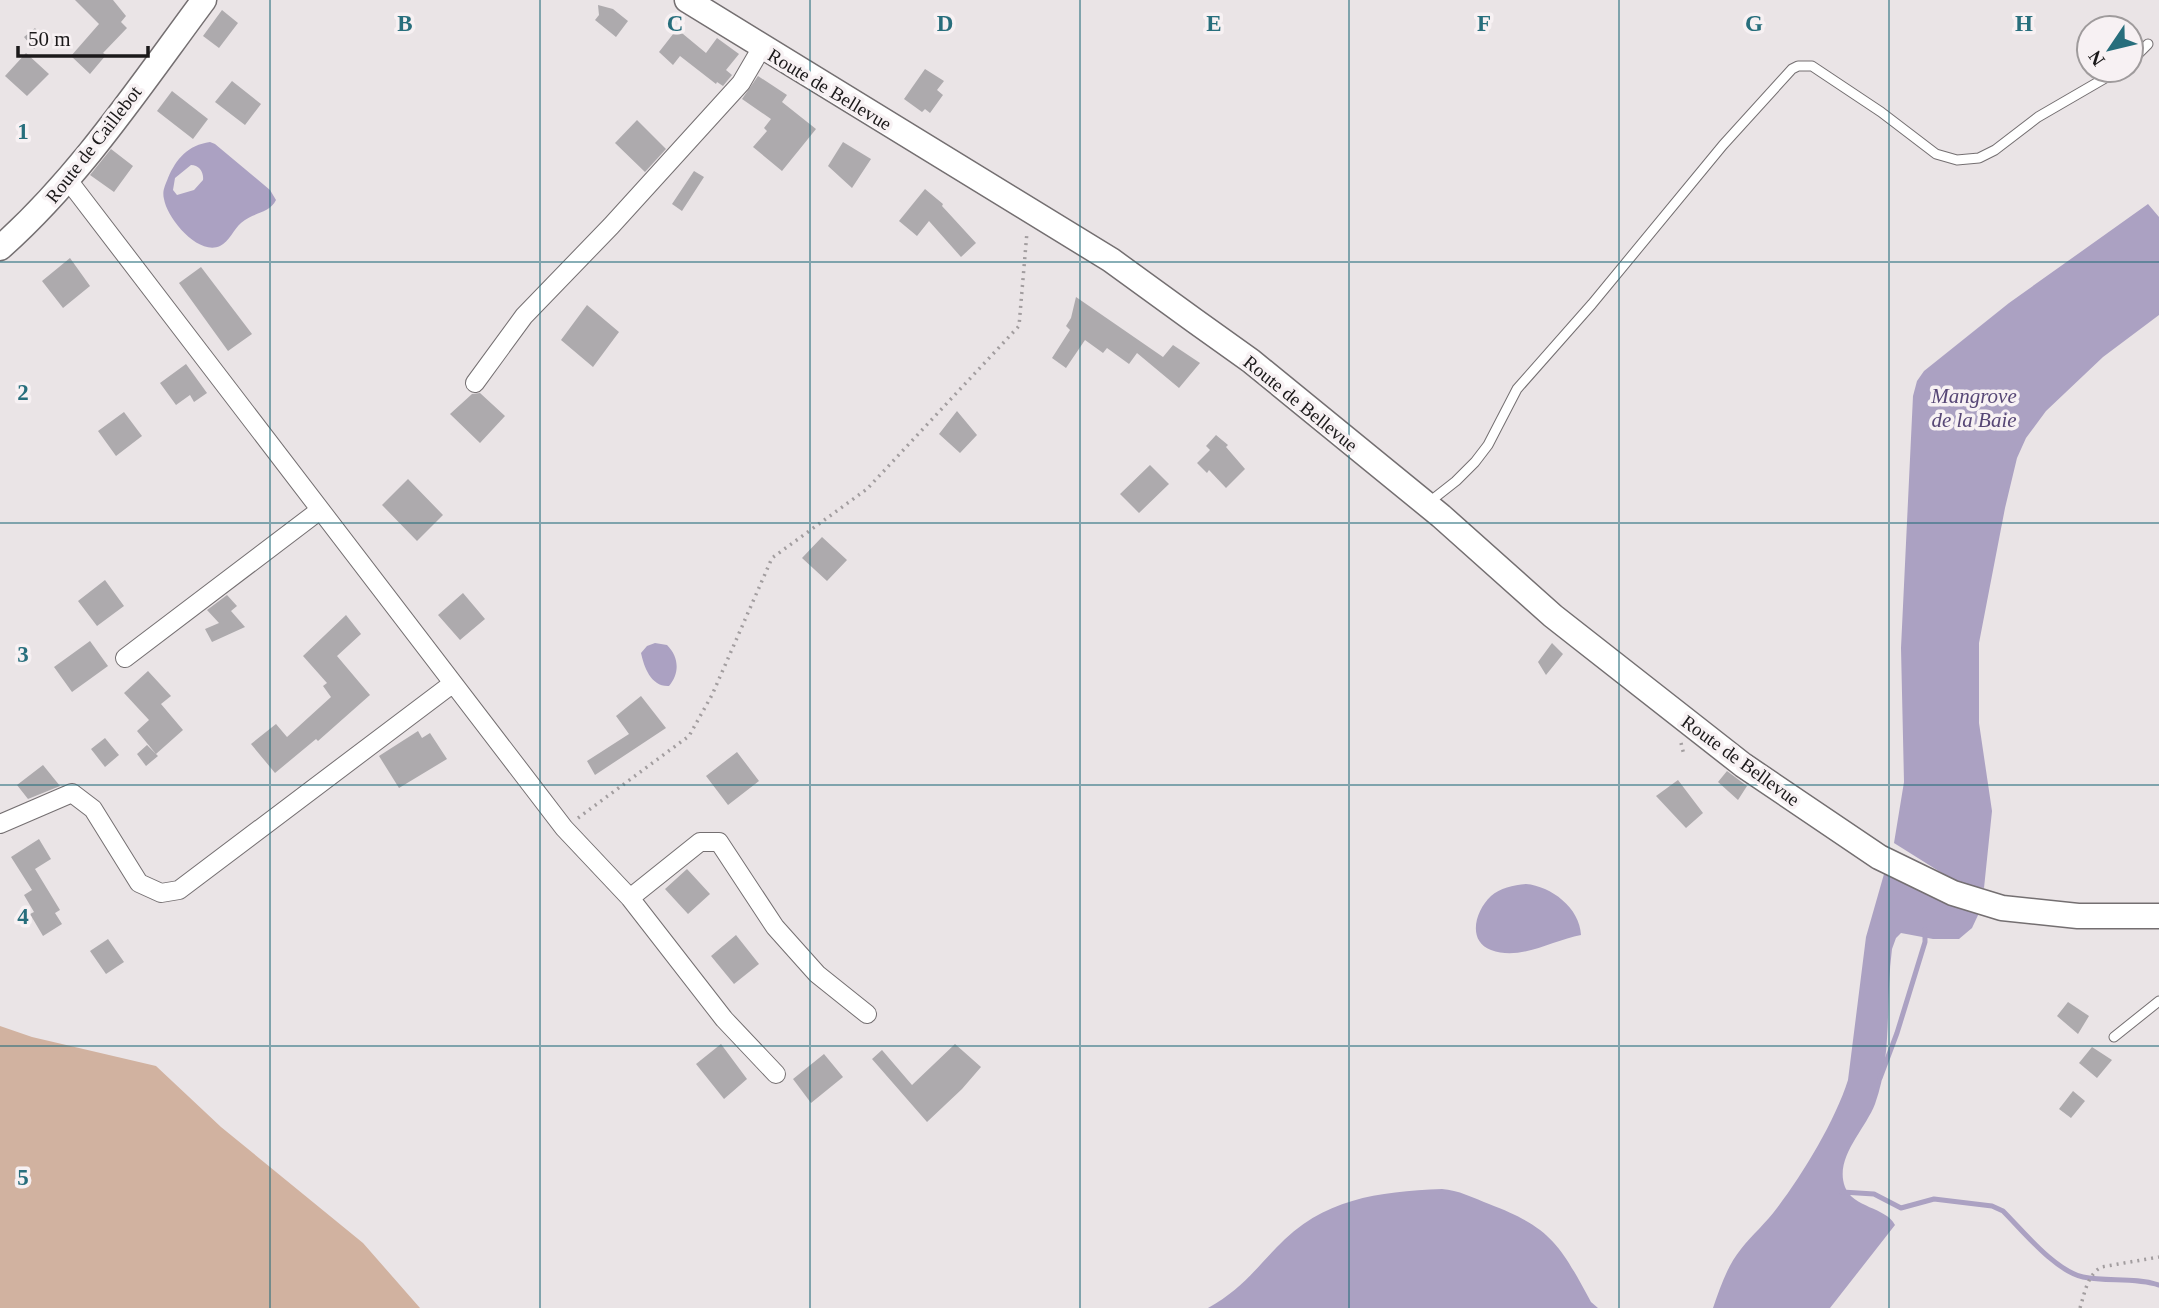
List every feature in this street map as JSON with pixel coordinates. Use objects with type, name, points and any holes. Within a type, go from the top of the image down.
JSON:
[{"type":"main road","name":"Route de Caillebot","points":[[0,248],[32,219],[68,180],[204,0]]},
{"type":"main road","name":"Route de Bellevue","points":[[687,0],[1111,260],[1251,361],[1427,504],[1553,616],[1743,765],[1879,857],[1952,893],[2002,908],[2078,916],[2159,916]]},
{"type":"street","points":[[475,383],[524,316],[611,226],[741,83],[762,47]]},
{"type":"street","points":[[68,180],[564,828],[630,898],[724,1019],[776,1074]]},
{"type":"street","points":[[125,658],[320,510]]},
{"type":"street","points":[[0,824],[72,793],[93,810],[139,883],[161,893],[179,890],[452,684]]},
{"type":"street","points":[[630,898],[700,842],[719,842],[775,927],[817,974],[867,1014]]},
{"type":"lane","points":[[2145,47],[2148,44]]},
{"type":"lane","points":[[1427,504],[1475,462],[1488,445],[1517,389],[1592,304],[1723,145],[1792,69],[1812,66],[1936,154],[1957,160],[1979,158],[1995,150],[2038,117],[2095,84]]},
{"type":"lane","points":[[2115,1037],[2159,1001]]},
{"type":"path","points":[[564,828],[689,736],[712,695],[772,558],[867,489],[1019,326],[1029,209]]},
{"type":"path","points":[[2080,1308],[2087,1283],[2101,1267],[2159,1257]]},
{"type":"shaded area","points":[[0,1026],[32,1037],[156,1066],[221,1127],[363,1243],[420,1308],[0,1308]]},
{"type":"water","points":[[215,144],[270,190],[276,200],[265,211],[241,223],[223,244],[211,248],[193,241],[177,225],[163,196],[168,178],[179,159],[195,146]],"holes":[[[191,165],[200,170],[203,180],[194,190],[177,195],[173,190],[175,178]]]},
{"type":"water","name":"Mangrove de la Baie","points":[[2148,204],[2159,217],[2159,315],[2103,357],[2046,411],[2026,438],[2017,458],[2005,508],[1979,643],[1979,723],[1992,811],[1984,888],[1963,885],[1979,913],[1972,928],[1959,939],[1933,939],[1901,933],[1892,949],[1881,1085],[1875,1104],[1847,1155],[1843,1176],[1849,1194],[1862,1204],[1885,1214],[1895,1225],[1830,1308],[1713,1308],[1724,1277],[1736,1256],[1773,1213],[1797,1179],[1827,1130],[1842,1096],[1848,1080],[1866,937],[1884,874],[1943,901],[1953,880],[1894,843],[1904,782],[1901,648],[1913,396],[1917,381],[1924,371],[2009,303]]},
{"type":"water","points":[[655,643],[667,645],[676,660],[675,676],[669,686],[653,680],[644,664],[641,653],[647,646]]},
{"type":"water","points":[[1526,884],[1545,889],[1562,900],[1576,916],[1581,935],[1514,953],[1502,953],[1483,946],[1476,933],[1476,925],[1485,902],[1503,889]]},
{"type":"water","points":[[1442,1189],[1466,1195],[1510,1213],[1541,1231],[1562,1252],[1591,1302],[1598,1308],[1208,1308],[1237,1288],[1294,1231],[1332,1208],[1395,1192]]},
{"type":"building","points":[[75,0],[113,0],[126,16],[121,22],[127,28],[103,53],[106,55],[90,74],[71,56],[99,24]]},
{"type":"building","points":[[598,5],[613,9],[628,21],[616,37],[595,20],[599,15]]},
{"type":"building","points":[[222,10],[238,23],[219,48],[203,36]]},
{"type":"building","points":[[35,28],[45,40],[34,49],[24,37]]},
{"type":"building","points":[[677,29],[706,53],[717,38],[739,54],[726,70],[732,75],[723,86],[717,82],[716,84],[680,56],[673,65],[659,52]]},
{"type":"building","points":[[26,53],[49,74],[27,96],[5,76]]},
{"type":"building","points":[[925,69],[944,81],[937,90],[943,95],[930,113],[925,109],[922,112],[904,99]]},
{"type":"building","points":[[758,76],[787,95],[782,102],[816,129],[782,171],[753,147],[767,131],[764,128],[771,119],[742,99]]},
{"type":"building","points":[[232,81],[261,104],[245,125],[215,102]]},
{"type":"building","points":[[172,91],[208,119],[193,139],[157,111]]},
{"type":"building","points":[[637,120],[666,149],[645,172],[615,143]]},
{"type":"building","points":[[843,142],[871,159],[852,188],[828,166]]},
{"type":"building","points":[[111,149],[133,166],[114,192],[90,175]]},
{"type":"building","points":[[694,171],[704,177],[682,211],[672,204]]},
{"type":"building","points":[[925,189],[943,204],[976,243],[961,257],[929,221],[917,236],[899,221]]},
{"type":"building","points":[[70,258],[90,286],[63,308],[42,281]]},
{"type":"building","points":[[201,267],[252,334],[228,351],[179,283]]},
{"type":"building","points":[[1076,297],[1163,357],[1173,345],[1200,363],[1179,388],[1137,353],[1129,364],[1107,348],[1103,353],[1085,340],[1066,368],[1052,358],[1070,330],[1066,326],[1071,318]]},
{"type":"building","points":[[587,305],[619,332],[593,367],[561,340]]},
{"type":"building","points":[[186,364],[207,393],[194,402],[190,395],[176,405],[160,383]]},
{"type":"building","points":[[480,393],[505,416],[480,443],[450,414],[472,394]]},
{"type":"building","points":[[957,411],[977,435],[960,453],[939,434]]},
{"type":"building","points":[[124,412],[142,436],[116,456],[98,431]]},
{"type":"building","points":[[1216,435],[1228,445],[1226,447],[1245,469],[1226,488],[1209,470],[1207,473],[1197,463],[1210,450],[1206,446]]},
{"type":"building","points":[[1150,465],[1169,484],[1139,513],[1120,494]]},
{"type":"building","points":[[408,479],[443,515],[417,541],[382,505]]},
{"type":"building","points":[[822,537],[847,560],[827,581],[802,558]]},
{"type":"building","points":[[105,580],[124,606],[97,626],[78,601]]},
{"type":"building","points":[[463,593],[485,619],[460,640],[438,615]]},
{"type":"building","points":[[227,595],[237,606],[231,611],[245,627],[212,642],[205,629],[219,623],[207,610]]},
{"type":"building","points":[[346,615],[361,634],[337,656],[370,695],[318,741],[316,739],[275,773],[251,744],[276,724],[287,737],[331,697],[323,686],[327,683],[303,656]]},
{"type":"building","points":[[90,641],[108,666],[72,692],[54,667]]},
{"type":"building","points":[[1552,643],[1563,654],[1546,675],[1538,662]]},
{"type":"building","points":[[148,671],[171,696],[161,704],[183,730],[156,754],[137,731],[149,720],[124,693]]},
{"type":"building","points":[[641,696],[666,728],[595,775],[587,761],[629,734],[616,716]]},
{"type":"building","points":[[418,731],[422,738],[430,733],[447,759],[399,788],[379,756]]},
{"type":"building","points":[[105,738],[119,755],[105,767],[91,749]]},
{"type":"building","points":[[147,745],[158,756],[146,766],[137,754]]},
{"type":"building","points":[[737,752],[759,781],[728,805],[706,776]]},
{"type":"building","points":[[43,765],[60,786],[28,799],[17,785]]},
{"type":"building","points":[[1727,771],[1747,786],[1738,800],[1718,782]]},
{"type":"building","points":[[1678,780],[1703,813],[1686,828],[1656,796]]},
{"type":"building","points":[[39,839],[51,859],[35,869],[60,910],[55,913],[62,924],[43,936],[30,914],[34,912],[24,895],[32,890],[11,857]]},
{"type":"building","points":[[687,869],[710,894],[688,914],[665,889]]},
{"type":"building","points":[[736,935],[759,964],[734,984],[711,956]]},
{"type":"building","points":[[108,939],[124,962],[106,974],[90,951]]},
{"type":"building","points":[[2068,1002],[2089,1016],[2078,1034],[2057,1016]]},
{"type":"building","points":[[721,1044],[747,1079],[724,1099],[696,1064]]},
{"type":"building","points":[[955,1044],[981,1067],[927,1122],[872,1059],[882,1050],[912,1085]]},
{"type":"building","points":[[2092,1047],[2112,1060],[2097,1078],[2079,1063]]},
{"type":"building","points":[[824,1054],[843,1077],[811,1103],[793,1079]]},
{"type":"building","points":[[2073,1091],[2085,1101],[2071,1118],[2059,1109]]},
{"type":"waterway","points":[[1880,1078],[1925,942],[1925,930]]},
{"type":"waterway","points":[[1842,1192],[1874,1194],[1901,1208],[1934,1199],[1992,1206],[2003,1211],[2051,1259],[2072,1273],[2083,1277],[2159,1285]]}]
